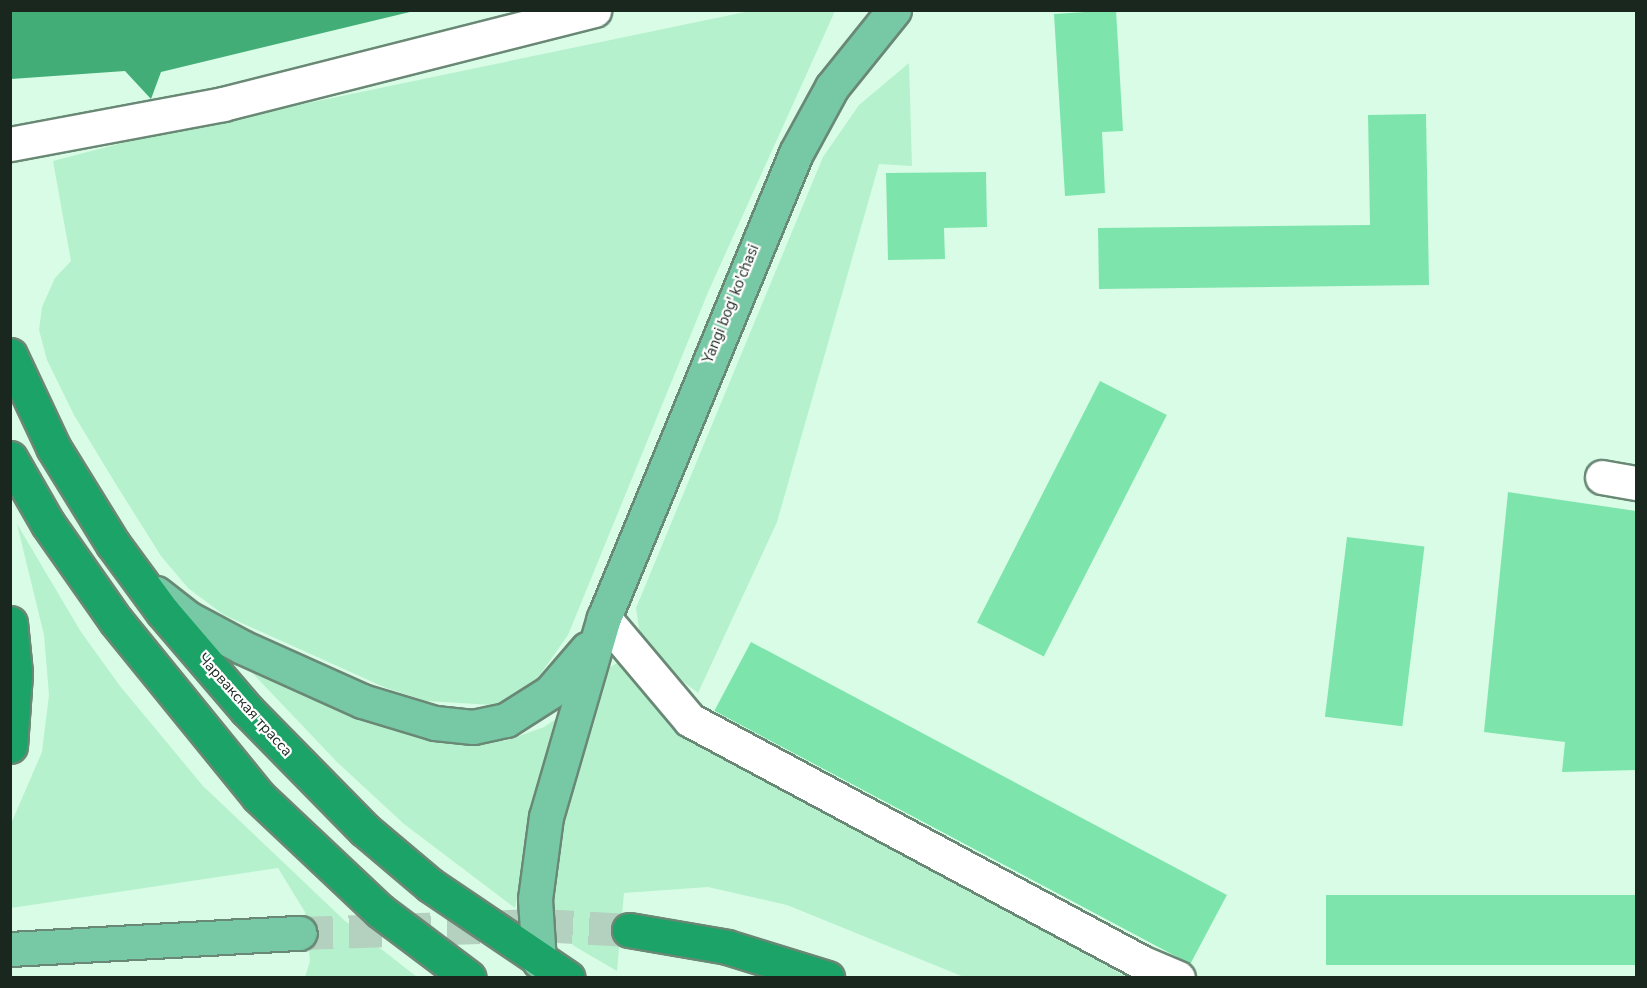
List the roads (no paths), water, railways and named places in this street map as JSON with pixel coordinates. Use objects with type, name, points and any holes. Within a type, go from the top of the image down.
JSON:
[{"type":"highway","name":"Чарвакская трасса","points":[[10,355],[67,473],[137,579],[247,710],[365,830],[430,885],[567,978]]},
{"type":"highway","points":[[10,458],[48,524],[109,612],[258,796],[380,911],[469,978]]},
{"type":"highway","points":[[10,623],[15,673],[10,746]]},
{"type":"highway","points":[[629,930],[727,947],[827,978]]},
{"type":"main road","name":"Yangi bog' ko'chasi","points":[[604,618],[796,153],[836,80],[894,10]]},
{"type":"main road","points":[[137,579],[214,633],[351,696],[398,715],[473,727],[506,720],[550,692],[575,666],[604,618]]},
{"type":"main road","points":[[539,961],[536,899],[546,817],[604,618]]},
{"type":"main road","points":[[10,948],[300,933]]},
{"type":"street","points":[[10,144],[223,104],[594,10]]},
{"type":"street","points":[[1602,477],[1636,483]]},
{"type":"street","points":[[604,618],[690,720],[1143,963],[1178,978]]},
{"type":"tunnel","points":[[300,933],[540,925],[629,930]]}]
